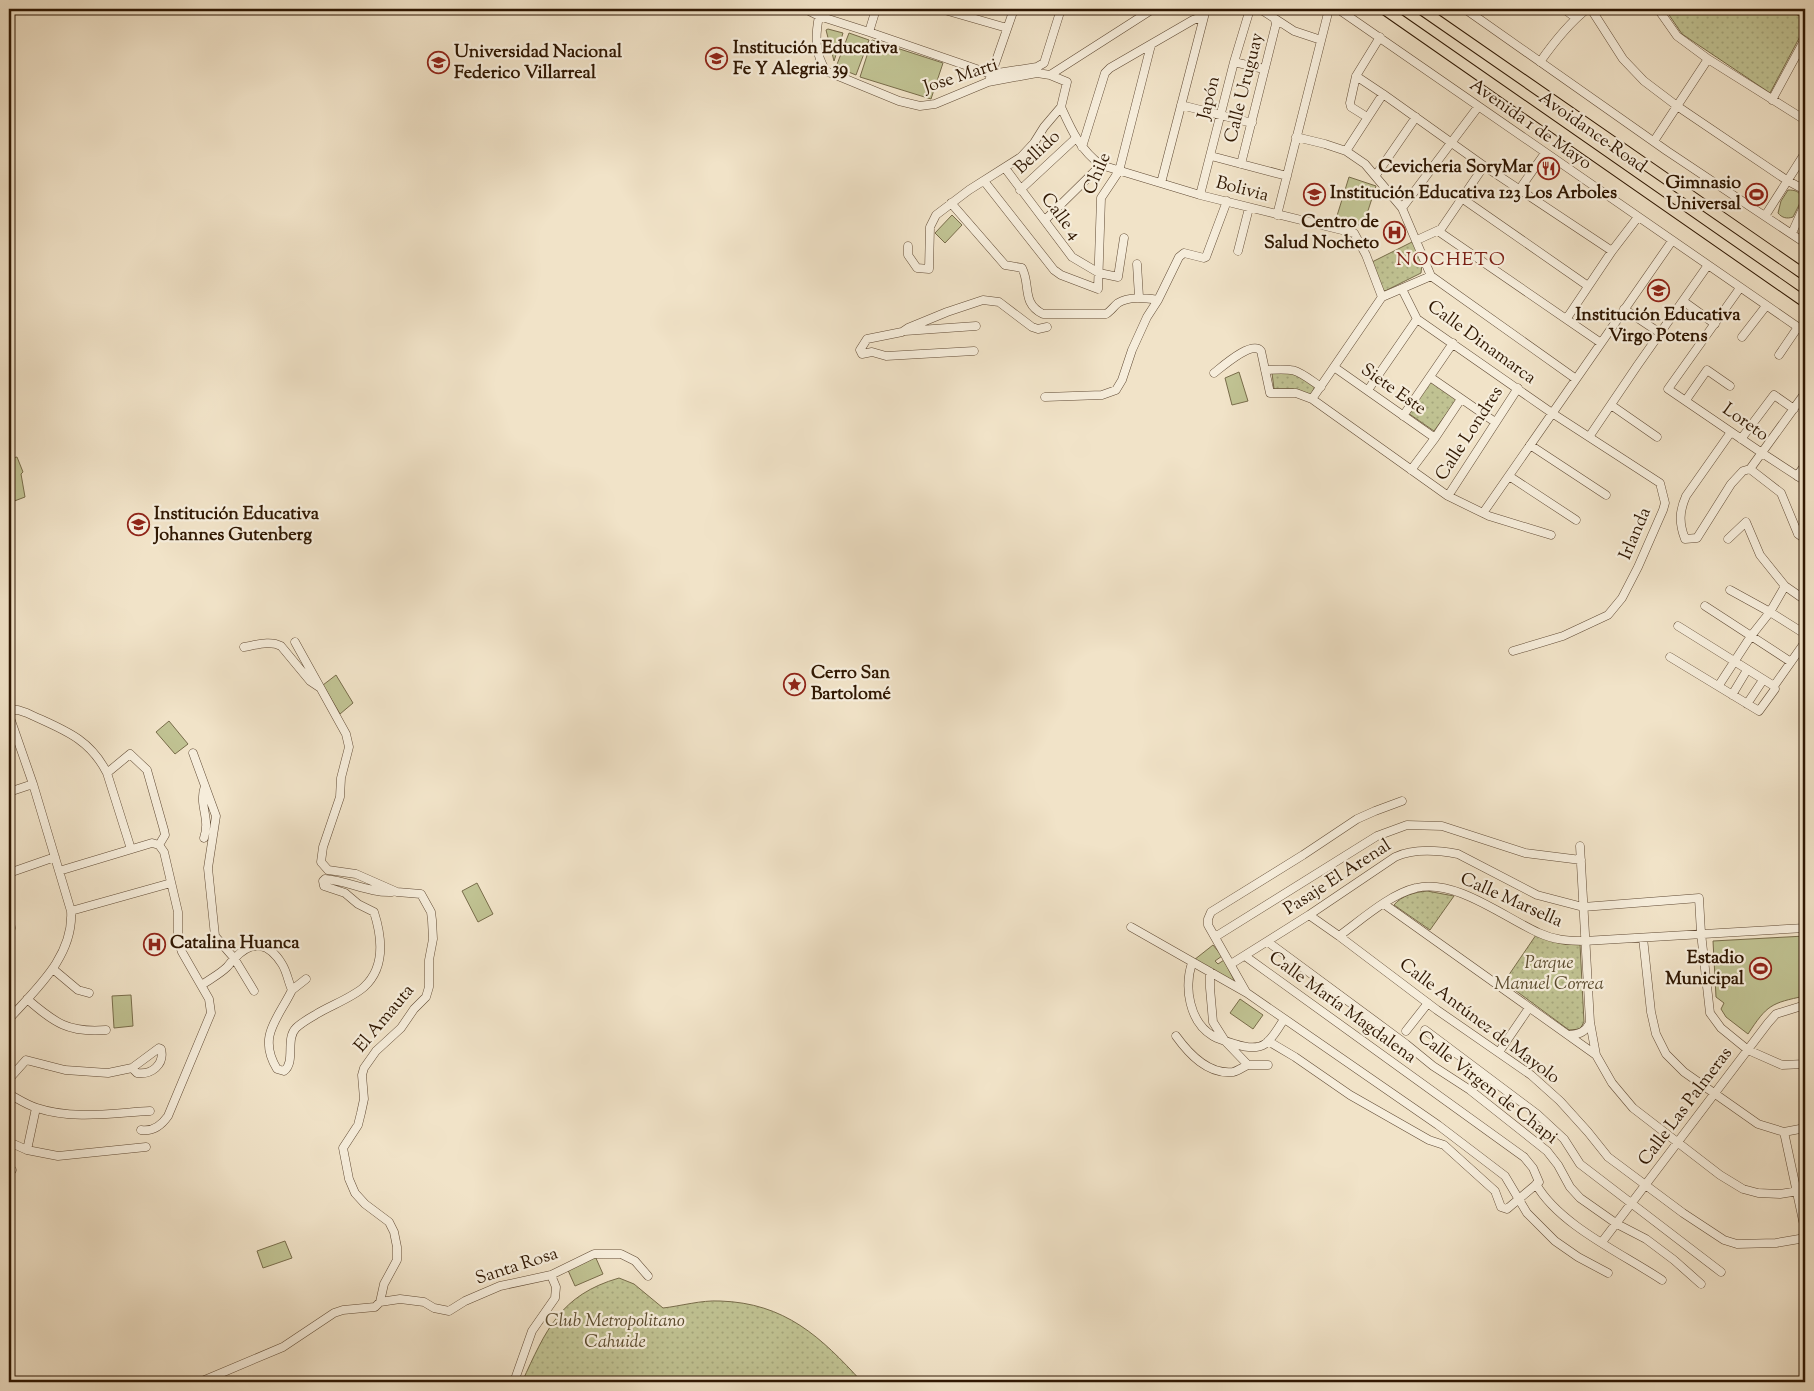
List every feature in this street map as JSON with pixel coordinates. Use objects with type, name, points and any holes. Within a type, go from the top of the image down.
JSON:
[{"type":"highway","name":"Avoidance Road","points":[[1384,9],[1805,302]]},
{"type":"highway","name":"Avoidance Road","points":[[1421,9],[1805,275]]},
{"type":"street","points":[[806,9],[819,16],[869,32],[990,78],[1037,67],[1044,63],[1061,9]]},
{"type":"street","points":[[869,32],[876,9]]},
{"type":"street","points":[[941,9],[964,12],[1007,28]]},
{"type":"street","points":[[990,78],[1014,9]]},
{"type":"street","points":[[1050,75],[1153,9]]},
{"type":"street","name":"Japón","points":[[1200,195],[1234,62],[1250,9]]},
{"type":"street","points":[[1260,9],[1294,31],[1321,40]]},
{"type":"street","points":[[1277,215],[1329,9]]},
{"type":"street","name":"Avenida 1 de Mayo","points":[[1338,9],[1805,332]]},
{"type":"street","points":[[1466,9],[1654,141],[1805,243]]},
{"type":"street","points":[[1564,9],[1576,18]]},
{"type":"street","points":[[1540,62],[1557,38],[1576,18],[1589,9],[1623,59],[1644,81],[1677,106],[1788,181],[1805,190]]},
{"type":"street","points":[[1658,9],[1677,36],[1708,59],[1805,120]]},
{"type":"street","points":[[1796,9],[1805,14]]},
{"type":"street","points":[[1082,148],[1105,73],[1110,68],[1205,12]]},
{"type":"street","points":[[1162,182],[1205,12]]},
{"type":"street","name":"Jose Marti","points":[[819,16],[815,40],[819,60],[826,71],[899,101],[920,106],[936,104],[990,78],[1037,73],[1050,75]]},
{"type":"street","name":"Calle Uruguay","points":[[1241,164],[1276,20]]},
{"type":"street","points":[[1367,117],[1351,107],[1350,103],[1356,76],[1380,37]]},
{"type":"street","points":[[1772,100],[1805,39]]},
{"type":"street","name":"Chile","points":[[984,181],[1054,270],[1061,275],[1097,289],[1101,198],[1119,171],[1151,45]]},
{"type":"street","points":[[1654,141],[1708,59]]},
{"type":"street","points":[[1234,62],[1264,69]]},
{"type":"street","points":[[908,246],[908,255],[917,268],[928,269],[932,220],[936,215],[1021,157],[1034,143],[1044,127],[1061,107],[1067,82],[1050,75]]},
{"type":"street","points":[[1356,76],[1519,190],[1612,251]]},
{"type":"street","points":[[1346,151],[1383,94]]},
{"type":"street","points":[[1181,105],[1252,123]]},
{"type":"street","points":[[1045,220],[1101,165],[1090,158],[1082,148],[1061,107]]},
{"type":"street","points":[[1402,208],[1478,107]]},
{"type":"street","points":[[1376,175],[1416,117]]},
{"type":"street","points":[[1296,137],[1346,151],[1365,164],[1402,208],[1431,276],[1576,379]]},
{"type":"street","name":"Bellido","points":[[1020,190],[1076,138]]},
{"type":"street","points":[[1519,190],[1545,153]]},
{"type":"street","points":[[1765,216],[1805,153]]},
{"type":"street","points":[[1211,156],[1287,176]]},
{"type":"street","name":"Bolivia","points":[[1101,165],[1200,195],[1354,233],[1366,255],[1382,297]]},
{"type":"street","points":[[1417,240],[1441,229],[1484,166]]},
{"type":"street","name":"Calle 4","points":[[1005,168],[1072,257],[1099,273]]},
{"type":"street","points":[[1463,199],[1588,286]]},
{"type":"street","points":[[1045,397],[1102,395],[1116,390],[1122,380],[1132,350],[1147,317],[1158,300],[1181,254],[1204,258],[1208,256],[1227,201]]},
{"type":"street","points":[[952,203],[1005,265],[1022,268],[1025,273],[1029,300],[1036,310],[1043,314],[1106,314],[1120,302],[1139,297],[1158,300]]},
{"type":"street","points":[[1792,233],[1805,204]]},
{"type":"street","points":[[1238,250],[1249,208]]},
{"type":"street","points":[[1567,318],[1612,251],[1638,217]]},
{"type":"street","points":[[1438,231],[1601,343]]},
{"type":"street","points":[[1099,273],[1119,277],[1124,238]]},
{"type":"street","points":[[1483,513],[1672,241]]},
{"type":"street","points":[[1137,264],[1139,297]]},
{"type":"street","points":[[1589,437],[1708,265]]},
{"type":"street","points":[[1312,400],[1382,297],[1431,276]]},
{"type":"street","points":[[1682,301],[1715,324],[1740,288]]},
{"type":"street","name":"Calle Dinamarca","points":[[1402,289],[1416,319],[1454,343],[1552,413]]},
{"type":"street","points":[[903,332],[947,312],[983,300],[999,302],[1032,327],[1038,329],[1047,327]]},
{"type":"street","points":[[1742,337],[1766,306]]},
{"type":"street","points":[[1624,309],[1660,333]]},
{"type":"street","points":[[1368,390],[1416,319]]},
{"type":"street","name":"Loreto","points":[[1715,324],[1668,389],[1805,481]]},
{"type":"street","points":[[974,351],[886,356],[872,352],[862,354],[860,350],[867,340],[903,332],[976,326]]},
{"type":"street","points":[[1779,355],[1798,327]]},
{"type":"street","points":[[1403,416],[1454,343]]},
{"type":"street","points":[[1214,372],[1240,354],[1256,347],[1261,351],[1270,393],[1296,393],[1312,400],[1448,496],[1483,513],[1551,535]]},
{"type":"street","name":"Siete Este","points":[[1334,367],[1435,438]]},
{"type":"street","points":[[1265,370],[1298,370],[1321,387]]},
{"type":"street","points":[[1686,400],[1708,370],[1730,386]]},
{"type":"street","points":[[1430,377],[1495,422]]},
{"type":"street","name":"Calle Londres","points":[[1448,496],[1518,388]]},
{"type":"street","points":[[1731,432],[1686,496],[1681,507],[1680,517],[1685,539],[1697,538],[1736,477],[1743,471],[1750,469],[1805,394]]},
{"type":"street","points":[[1741,439],[1774,395],[1794,409]]},
{"type":"street","points":[[1411,470],[1461,399]]},
{"type":"street","points":[[1611,405],[1657,437]]},
{"type":"street","name":"Irlanda","points":[[1513,651],[1563,636],[1608,615],[1622,598],[1638,567],[1665,503],[1660,483],[1552,413]]},
{"type":"street","points":[[1530,445],[1606,495]]},
{"type":"street","points":[[1798,476],[1805,465]]},
{"type":"street","points":[[1750,469],[1781,493],[1798,534],[1805,539]]},
{"type":"street","points":[[1509,476],[1576,520]]},
{"type":"street","points":[[1728,538],[1746,522],[1760,555],[1785,586],[1805,600]]},
{"type":"street","points":[[1798,534],[1805,524]]},
{"type":"street","points":[[1719,685],[1751,636],[1770,612],[1785,586]]},
{"type":"street","points":[[1730,590],[1805,634]]},
{"type":"street","points":[[1705,606],[1791,662]]},
{"type":"street","points":[[1678,626],[1774,686]]},
{"type":"street","name":"El Amauta","points":[[295,642],[346,734],[349,747],[341,778],[340,797],[323,847],[321,862],[328,870],[356,874],[397,892],[421,894],[431,912],[433,939],[429,960],[429,987],[426,997],[414,1009],[401,1028],[376,1051],[364,1068],[362,1075],[364,1099],[358,1125],[343,1148],[349,1179],[355,1194],[365,1204],[385,1218],[394,1232],[397,1260],[384,1284],[380,1302]]},
{"type":"street","points":[[1670,657],[1759,711],[1772,696],[1775,689],[1774,686],[1805,642]]},
{"type":"street","points":[[244,647],[264,643],[281,646],[310,681],[319,687]]},
{"type":"street","points":[[1732,695],[1747,670]]},
{"type":"street","points":[[1747,704],[1763,680]]},
{"type":"street","points":[[9,710],[27,713],[86,743],[107,773],[131,849]]},
{"type":"street","points":[[9,715],[33,784],[71,911],[70,934],[53,969],[9,1019]]},
{"type":"street","points":[[193,753],[216,816],[208,868],[215,936],[234,958],[254,991]]},
{"type":"street","points":[[107,773],[130,754],[147,770],[165,835],[160,844]]},
{"type":"street","points":[[9,792],[33,784]]},
{"type":"street","points":[[204,838],[207,828],[202,795],[206,786]]},
{"type":"street","points":[[1247,994],[1208,925],[1211,912],[1357,819],[1402,802]]},
{"type":"street","points":[[206,818],[216,816]]},
{"type":"street","points":[[1215,937],[1377,836],[1406,825],[1442,826],[1524,853],[1581,860]]},
{"type":"street","points":[[59,871],[152,842],[160,844],[164,852],[178,912],[178,940],[182,952],[209,999],[211,1013],[173,1106],[164,1121],[157,1128],[149,1131],[141,1130]]},
{"type":"street","points":[[1580,846],[1590,1022],[1596,1055],[1612,1083],[1633,1108],[1677,1144],[1720,1175],[1744,1189],[1758,1193],[1780,1194],[1801,1191]]},
{"type":"street","name":"Pasaje El Arenal","points":[[1231,964],[1268,942],[1395,857],[1410,851],[1443,851],[1458,854],[1537,895],[1583,907],[1699,898],[1701,933]]},
{"type":"street","points":[[9,873],[55,857]]},
{"type":"street","points":[[306,979],[292,990],[270,1032],[268,1043],[272,1058],[277,1069],[281,1071],[287,1069],[292,1033],[296,1028],[321,1011],[363,988],[370,981],[379,965],[381,945],[374,912],[358,904],[345,893],[324,886],[323,881],[326,879],[338,880],[369,890],[397,892]]},
{"type":"street","points":[[71,911],[171,883]]},
{"type":"street","name":"Calle Marsella","points":[[1339,936],[1384,904],[1415,888],[1427,886],[1448,889],[1474,900],[1540,934],[1562,940],[1584,941],[1805,928]]},
{"type":"street","points":[[1384,904],[1596,1055]]},
{"type":"street","name":"Calle Antúnez de Mayolo","points":[[1309,915],[1428,1003],[1531,1075],[1560,1101],[1608,1157],[1724,1240],[1737,1244],[1776,1243],[1805,1238]]},
{"type":"street","points":[[9,916],[11,928],[9,935]]},
{"type":"street","points":[[1131,927],[1247,994],[1455,1138],[1505,1176],[1527,1213],[1555,1241],[1588,1263],[1608,1273]]},
{"type":"street","points":[[1701,933],[1710,1013],[1721,1028],[1748,1050],[1782,1064],[1805,1064]]},
{"type":"street","points":[[1643,938],[1651,1012],[1656,1034],[1666,1054],[1684,1072],[1758,1124],[1784,1132],[1805,1128]]},
{"type":"street","name":"Calle Virgen de Chapi","points":[[1268,942],[1433,1066],[1470,1090],[1547,1151],[1558,1165],[1570,1187],[1580,1198],[1617,1224],[1646,1239],[1674,1260],[1700,1284]]},
{"type":"street","points":[[202,985],[228,966],[234,958],[247,948],[259,945],[270,949],[282,964],[292,990]]},
{"type":"street","name":"Calle María Magdalena","points":[[1245,956],[1524,1157],[1537,1174],[1539,1180],[1536,1184],[1550,1204],[1570,1222],[1662,1280]]},
{"type":"street","points":[[1192,963],[1187,985],[1191,1003],[1196,1019],[1212,1035],[1245,1047],[1256,1047],[1264,1045],[1284,1019]]},
{"type":"street","points":[[53,969],[78,990],[89,993]]},
{"type":"street","points":[[1210,972],[1213,1022],[1225,1041],[1248,1065]]},
{"type":"street","points":[[26,999],[63,1026],[79,1031],[106,1030]]},
{"type":"street","points":[[1406,1031],[1428,1003]]},
{"type":"street","name":"Calle Las Palmeras","points":[[1602,1242],[1776,1014],[1805,1004]]},
{"type":"street","points":[[1499,1052],[1529,1008]]},
{"type":"street","points":[[1570,1035],[1579,1034],[1586,1030],[1590,1022]]},
{"type":"street","name":"Calle Virgen de Chapi","points":[[1425,1030],[1537,1114],[1564,1139],[1580,1164],[1721,1272]]},
{"type":"street","points":[[1176,1036],[1186,1050],[1200,1062],[1220,1071],[1234,1072],[1248,1065],[1268,1066]]},
{"type":"street","points":[[1268,1041],[1350,1095],[1429,1140],[1444,1145],[1495,1192],[1501,1207],[1507,1209],[1536,1184]]},
{"type":"street","points":[[9,1079],[23,1062],[30,1060],[48,1066],[84,1072],[108,1073],[132,1068]]},
{"type":"street","points":[[9,1094],[36,1108],[66,1114],[89,1115],[150,1111]]},
{"type":"street","points":[[27,1150],[36,1108]]},
{"type":"street","points":[[1784,1132],[1801,1191],[1805,1230]]},
{"type":"street","points":[[9,1142],[27,1150],[58,1156],[146,1147]]},
{"type":"street","name":"Santa Rosa","points":[[200,1382],[283,1347],[334,1313],[343,1310],[375,1307],[380,1302],[400,1299],[449,1311],[465,1300],[500,1286],[551,1275],[594,1254],[621,1254],[635,1262],[648,1276]]},
{"type":"street","points":[[514,1382],[532,1331],[555,1298],[556,1287],[551,1275]]},
{"type":"green space","points":[[1665,9],[1786,9],[1805,19],[1805,27],[1770,93],[1682,34]]},
{"type":"green space","points":[[826,30],[843,33],[834,61]]},
{"type":"green space","points":[[849,33],[869,40],[856,75],[836,67]]},
{"type":"green space","points":[[872,40],[943,63],[931,99],[860,77]]},
{"type":"green space","points":[[1349,177],[1376,186],[1363,226],[1336,219]]},
{"type":"green space","points":[[1788,190],[1797,192],[1802,199],[1793,217],[1787,218],[1778,213],[1781,201]]},
{"type":"green space","points":[[952,215],[962,225],[945,243],[935,233]]},
{"type":"green space","points":[[1414,241],[1422,263],[1421,273],[1385,291],[1382,289],[1372,262]]},
{"type":"green space","points":[[1290,370],[1315,386],[1311,395],[1293,389],[1274,389],[1272,373]]},
{"type":"green space","points":[[1239,372],[1248,401],[1232,405],[1225,378]]},
{"type":"green space","points":[[1430,380],[1458,398],[1434,431],[1408,413]]},
{"type":"green space","points":[[17,457],[23,472],[21,474],[25,497],[9,503],[9,459]]},
{"type":"green space","points":[[336,675],[353,703],[340,714],[323,685]]},
{"type":"green space","points":[[169,721],[188,744],[175,754],[156,732]]},
{"type":"green space","points":[[477,883],[493,914],[478,922],[462,891]]},
{"type":"green space","points":[[1427,891],[1454,896],[1430,930],[1394,905],[1400,899],[1409,895]]},
{"type":"green space","name":"Parque Manuel Correa","points":[[1536,935],[1559,943],[1580,944],[1584,1022],[1580,1029],[1569,1030],[1504,982]]},
{"type":"green space","name":"Estadio Municipal","points":[[1805,936],[1805,996],[1777,1003],[1765,1011],[1748,1034],[1726,1017],[1721,1009],[1724,1003],[1716,997],[1713,941]]},
{"type":"green space","points":[[1213,945],[1222,956],[1215,961],[1218,964],[1224,960],[1235,982],[1194,960]]},
{"type":"green space","points":[[131,995],[133,1026],[114,1028],[112,996]]},
{"type":"green space","points":[[1240,999],[1263,1015],[1253,1029],[1230,1013]]},
{"type":"green space","points":[[285,1241],[292,1258],[263,1268],[257,1251]]},
{"type":"green space","points":[[595,1256],[603,1274],[575,1286],[567,1268]]},
{"type":"green space","name":"Club Metropolitano Cahuide","points":[[619,1278],[634,1284],[663,1308],[698,1302],[720,1301],[743,1303],[764,1308],[783,1316],[800,1325],[816,1337],[862,1382],[522,1382],[539,1346],[557,1317],[582,1294],[599,1285]]},
{"type":"place","name":"Institución Educativa Fe Y Alegria 39","points":[[717,59]]},
{"type":"place","name":"Universidad Nacional Federico Villarreal","points":[[438,63]]},
{"type":"place","name":"Cevicheria SoryMar","points":[[1549,168]]},
{"type":"place","name":"Institución Educativa 123 Los Arboles","points":[[1314,194]]},
{"type":"place","name":"Gimnasio Universal","points":[[1757,194]]},
{"type":"place","name":"Centro de Salud Nocheto","points":[[1395,233]]},
{"type":"place","name":"Institución Educativa Virgo Potens","points":[[1658,291]]},
{"type":"place","name":"Institución Educativa Johannes Gutenberg","points":[[138,525]]},
{"type":"place","name":"Cerro San Bartolomé","points":[[795,684]]},
{"type":"place","name":"Catalina Huanca","points":[[154,944]]},
{"type":"place","name":"Estadio Municipal","points":[[1760,969]]},
{"type":"district","name":"NOCHETO","points":[[1451,260]]}]
